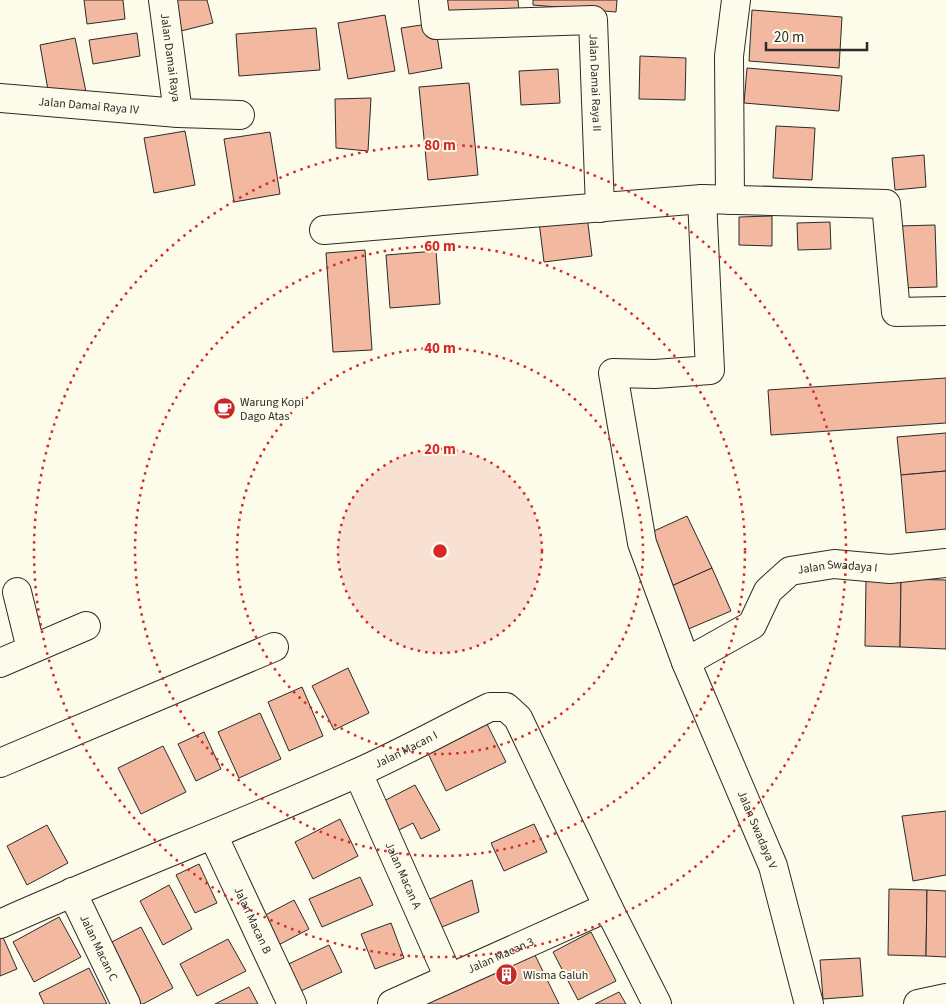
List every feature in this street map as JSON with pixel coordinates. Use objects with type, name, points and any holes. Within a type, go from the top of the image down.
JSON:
[{"type":"street","name":"Jalan Damai Raya","points":[[163,0],[178,113]]},
{"type":"street","name":"Jalan Damai Raya II","points":[[433,0],[436,25],[593,20],[600,208]]},
{"type":"street","points":[[730,200],[729,56],[736,0]]},
{"type":"street","name":"Jalan Damai Raya IV","points":[[0,98],[178,113],[240,115]]},
{"type":"street","points":[[686,662],[642,543],[613,374],[655,374],[710,370],[702,199]]},
{"type":"street","points":[[324,230],[702,199],[886,204],[896,312],[946,311]]},
{"type":"street","name":"Jalan Swadaya I","points":[[686,662],[752,625],[768,591],[790,571],[834,564],[890,568],[946,563]]},
{"type":"street","points":[[17,592],[31,649]]},
{"type":"street","points":[[0,663],[86,626]]},
{"type":"street","points":[[0,763],[274,647]]},
{"type":"street","name":"Jalan Swadaya V","points":[[686,662],[773,866],[809,1004]]},
{"type":"street","name":"Jalan Macan I","points":[[0,924],[72,892],[213,835],[358,773],[490,707],[506,707],[518,718],[608,907],[657,1004]]},
{"type":"street","name":"Jalan Macan A","points":[[358,773],[449,978]]},
{"type":"street","name":"Jalan Macan B","points":[[213,835],[292,1004]]},
{"type":"street","name":"Jalan Macan C","points":[[72,892],[126,1004]]},
{"type":"street","name":"Jalan Macan 3","points":[[392,1004],[608,907]]},
{"type":"street","points":[[918,1004],[946,998]]},
{"type":"building","points":[[84,0],[123,0],[125,19],[87,24]]},
{"type":"building","points":[[173,0],[207,0],[213,23],[181,31]]},
{"type":"building","points":[[446,0],[518,0],[519,12],[447,17]]},
{"type":"building","points":[[533,0],[617,0],[616,12],[533,5]]},
{"type":"building","points":[[752,10],[842,17],[839,68],[749,61]]},
{"type":"building","points":[[385,15],[395,71],[348,79],[338,23]]},
{"type":"building","points":[[435,23],[442,68],[409,74],[401,28]]},
{"type":"building","points":[[316,28],[320,70],[239,76],[236,34]]},
{"type":"building","points":[[137,33],[140,56],[93,64],[89,40]]},
{"type":"building","points":[[75,38],[86,92],[48,90],[40,45]]},
{"type":"building","points":[[640,56],[686,58],[685,100],[639,99]]},
{"type":"building","points":[[747,68],[842,76],[839,111],[744,103]]},
{"type":"building","points":[[558,69],[560,103],[521,105],[519,71]]},
{"type":"building","points":[[469,83],[478,175],[428,180],[419,87]]},
{"type":"building","points":[[371,98],[368,151],[336,148],[335,99]]},
{"type":"building","points":[[776,126],[815,128],[812,180],[773,178]]},
{"type":"building","points":[[185,131],[195,185],[154,193],[144,138]]},
{"type":"building","points":[[270,132],[280,194],[234,202],[224,139]]},
{"type":"building","points":[[924,155],[926,187],[895,190],[892,158]]},
{"type":"building","points":[[587,216],[592,256],[544,262],[539,222]]},
{"type":"building","points":[[772,216],[772,246],[739,245],[739,217]]},
{"type":"building","points":[[830,222],[831,249],[798,250],[797,223]]},
{"type":"building","points":[[935,225],[937,287],[899,288],[898,226]]},
{"type":"building","points":[[365,250],[372,350],[333,352],[326,253]]},
{"type":"building","points":[[436,251],[440,304],[390,308],[386,255]]},
{"type":"building","points":[[946,378],[946,423],[771,435],[768,390]]},
{"type":"building","points":[[946,433],[946,471],[901,475],[897,437]]},
{"type":"building","points":[[946,471],[946,529],[906,533],[901,475]]},
{"type":"building","points":[[687,516],[712,568],[667,588],[643,536]]},
{"type":"building","points":[[712,568],[731,611],[686,630],[667,588]]},
{"type":"building","points":[[866,579],[901,579],[900,647],[865,646]]},
{"type":"building","points":[[901,579],[946,580],[946,649],[900,647]]},
{"type":"building","points":[[348,668],[369,713],[334,730],[312,686]]},
{"type":"building","points":[[302,687],[323,736],[289,751],[268,702]]},
{"type":"building","points":[[260,713],[281,759],[239,778],[218,732]]},
{"type":"building","points":[[482,714],[506,762],[446,791],[423,743]]},
{"type":"building","points":[[204,732],[221,769],[196,781],[178,744]]},
{"type":"building","points":[[163,746],[186,792],[141,814],[118,768]]},
{"type":"building","points":[[415,785],[440,830],[421,839],[413,823],[393,833],[378,804]]},
{"type":"building","points":[[946,811],[946,875],[913,881],[902,816]]},
{"type":"building","points":[[340,819],[358,856],[313,879],[295,842]]},
{"type":"building","points":[[534,824],[547,852],[504,871],[491,843]]},
{"type":"building","points":[[47,825],[68,863],[27,885],[7,846]]},
{"type":"building","points":[[199,864],[217,903],[195,913],[176,875]]},
{"type":"building","points":[[360,877],[373,905],[322,927],[309,899]]},
{"type":"building","points":[[472,880],[479,912],[432,931],[419,904]]},
{"type":"building","points":[[169,885],[192,929],[163,945],[140,901]]},
{"type":"building","points":[[889,889],[927,890],[926,956],[888,955]]},
{"type":"building","points":[[927,890],[946,891],[946,957],[926,956]]},
{"type":"building","points":[[294,900],[309,929],[269,950],[254,921]]},
{"type":"building","points":[[59,917],[81,957],[34,982],[13,942]]},
{"type":"building","points":[[391,923],[404,958],[375,969],[361,934]]},
{"type":"building","points":[[141,927],[173,988],[143,1004],[131,1004],[100,948]]},
{"type":"building","points":[[591,932],[616,981],[578,1000],[553,952]]},
{"type":"building","points":[[0,935],[2,935],[17,969],[0,976]]},
{"type":"building","points":[[228,939],[246,971],[197,996],[180,964]]},
{"type":"building","points":[[329,945],[342,972],[292,995],[280,968]]},
{"type":"building","name":"Wisma Galuh","points":[[531,947],[559,1004],[407,1004]]},
{"type":"building","points":[[860,958],[863,996],[823,999],[820,960]]},
{"type":"building","points":[[89,968],[107,1004],[44,1004],[39,993]]},
{"type":"building","points":[[249,987],[258,1004],[215,1004]]},
{"type":"building","points":[[619,992],[626,1004],[595,1004]]},
{"type":"place","name":"Warung Kopi Dago Atas","points":[[224,409]]},
{"type":"place","name":"Wisma Galuh","points":[[507,975]]}]
